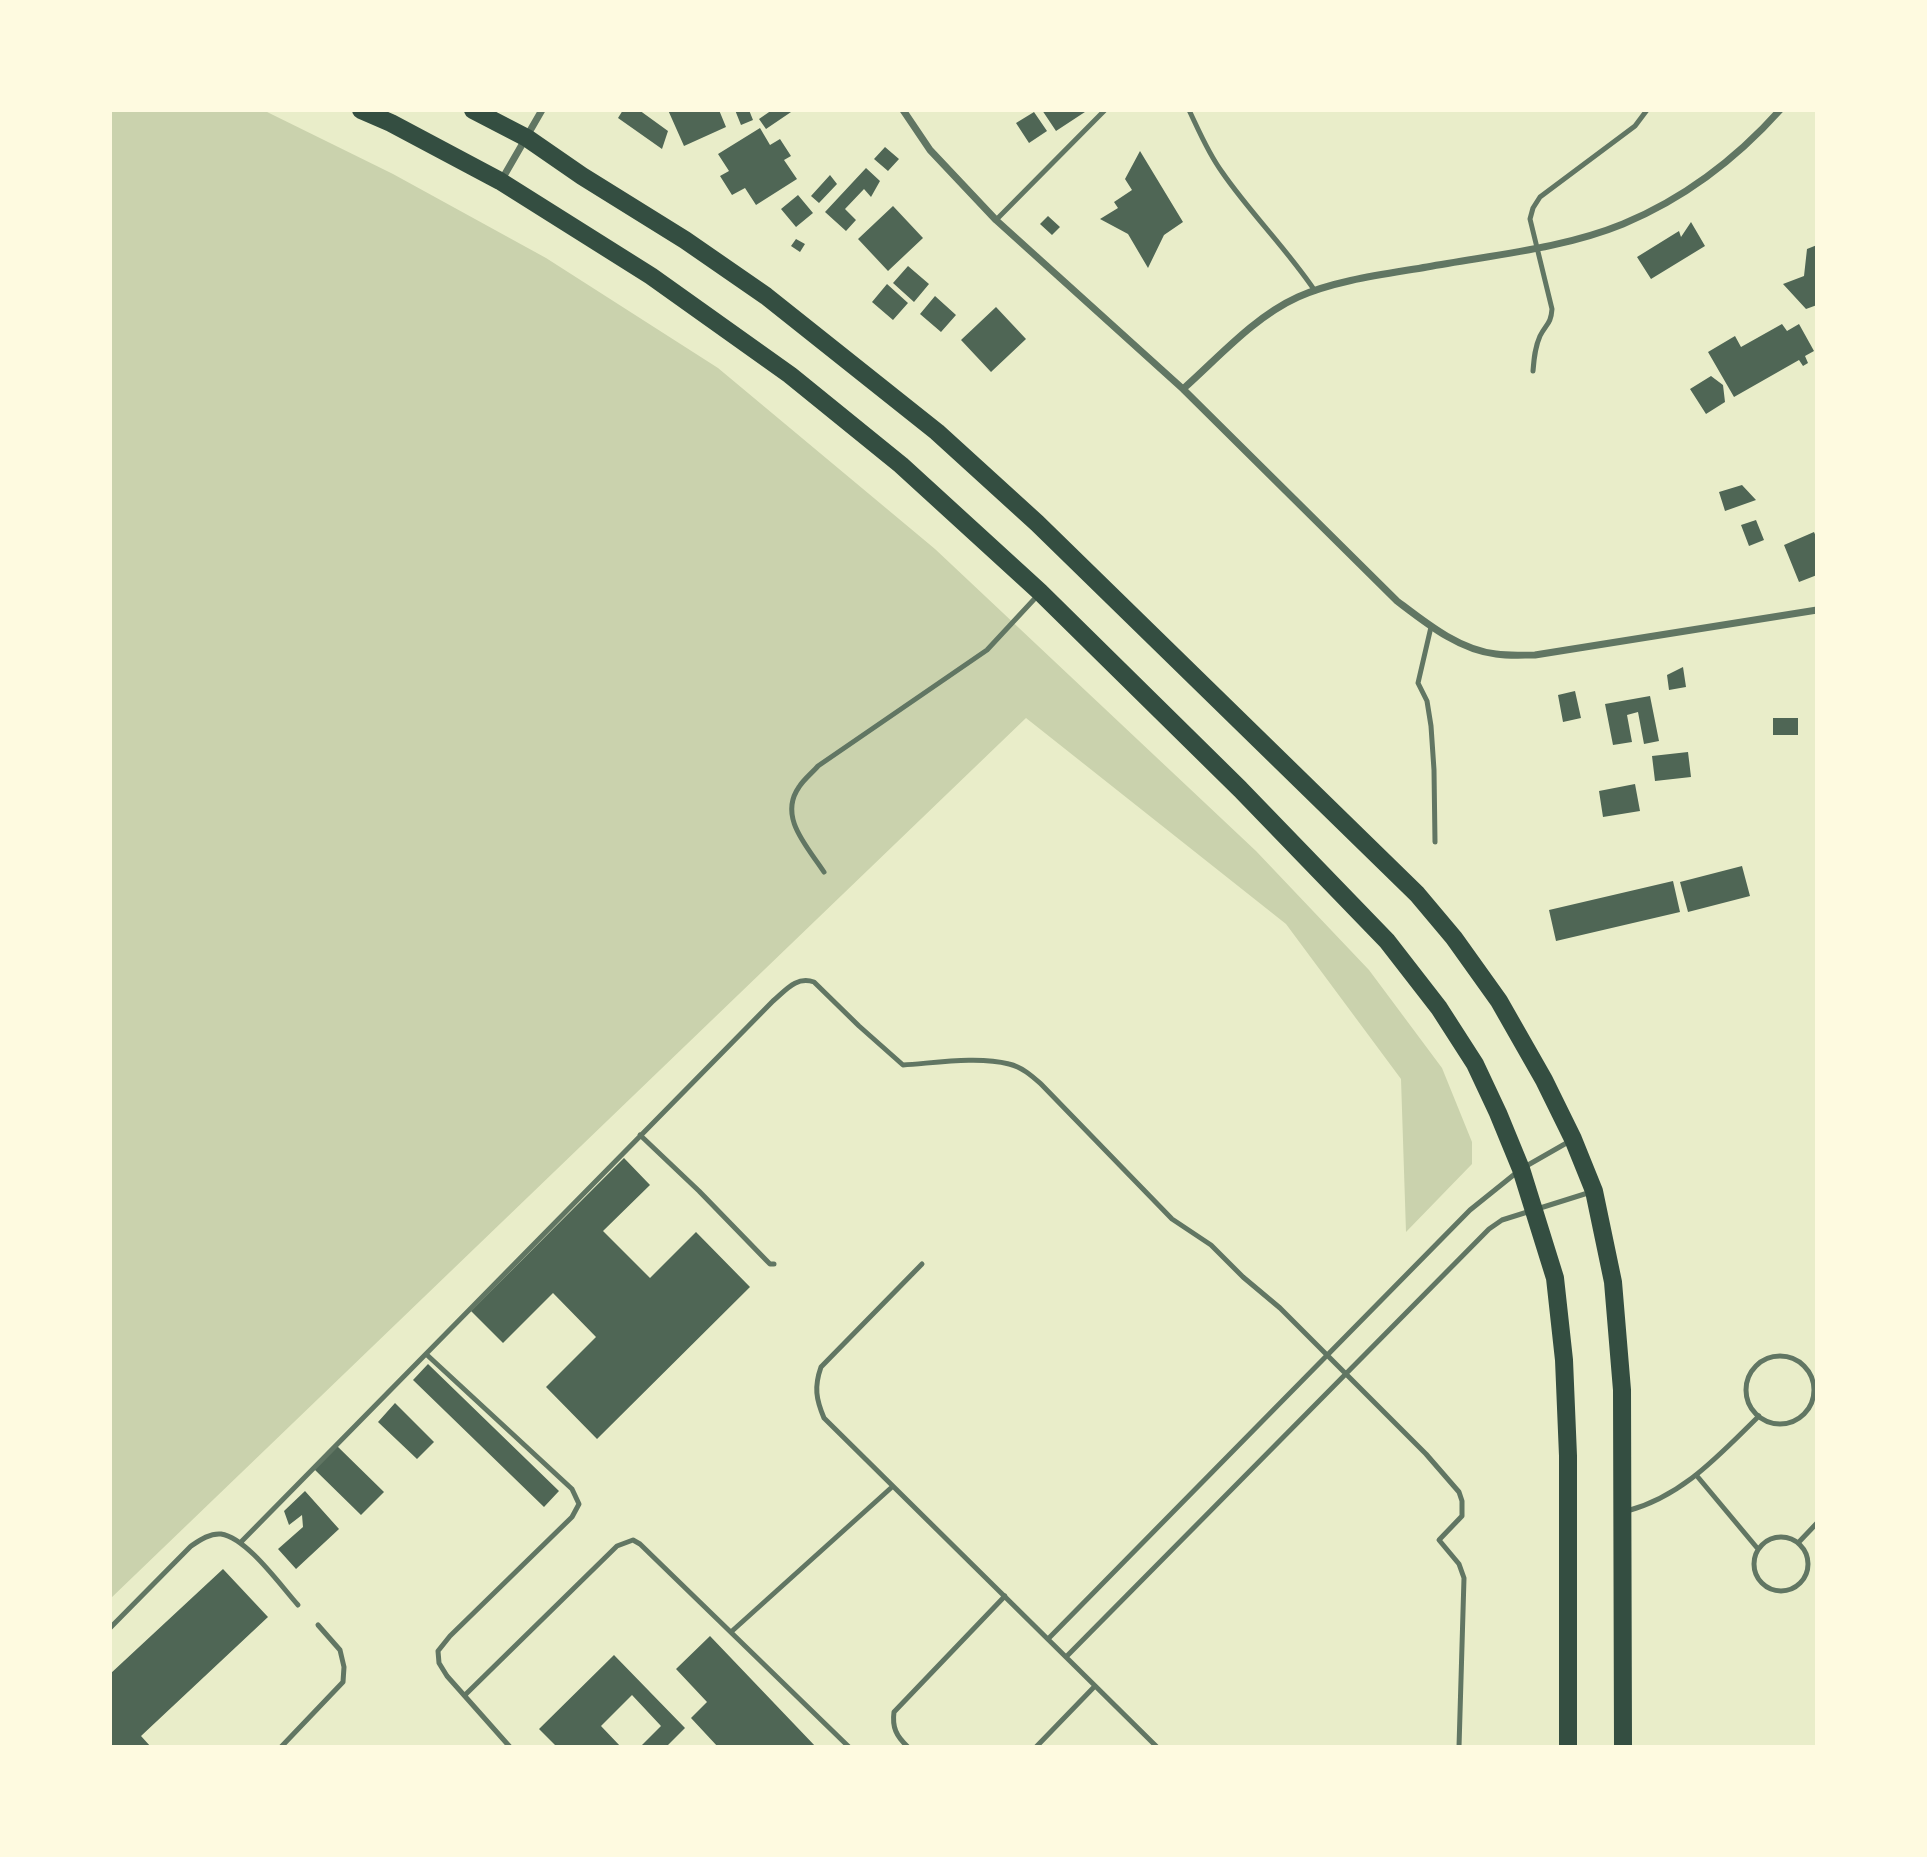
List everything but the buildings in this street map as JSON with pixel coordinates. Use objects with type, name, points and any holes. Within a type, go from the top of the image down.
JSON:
[{"type":"main road","points":[[361,110],[500,181],[651,276],[790,375],[901,466],[1040,592],[1240,789],[1387,941],[1439,1008],[1475,1064],[1521,1168],[1555,1278],[1564,1360],[1568,1456],[1568,1747]]},
{"type":"main road","points":[[473,110],[527,138],[766,296],[937,432],[1047,533],[1417,894],[1499,1001],[1544,1080],[1573,1139],[1594,1192],[1613,1282],[1622,1390],[1623,1747]]},
{"type":"street","points":[[500,181],[542,110]]},
{"type":"street","points":[[903,110],[930,150],[996,220],[1183,389],[1397,601],[1431,627],[1462,644],[1494,654],[1535,656],[1817,610]]},
{"type":"street","points":[[1183,389],[1269,313],[1299,296],[1366,278],[1563,243],[1623,224],[1688,191],[1753,140],[1780,110]]},
{"type":"lane","points":[[996,220],[1105,110]]},
{"type":"lane","points":[[1189,110],[1209,153],[1223,174],[1295,260],[1315,291]]},
{"type":"lane","points":[[1533,370],[1534,352],[1541,333],[1551,321],[1552,309],[1530,219],[1533,208],[1540,197],[1634,126],[1647,110]]},
{"type":"lane","points":[[824,872],[792,823],[790,804],[799,786],[818,766],[987,650],[1040,592]]},
{"type":"lane","points":[[1431,627],[1418,683],[1427,701],[1431,726],[1435,842]]},
{"type":"lane","points":[[241,1542],[773,1001],[793,983],[807,979],[814,982],[903,1065],[986,1062],[1009,1064],[1024,1070],[1041,1084],[1172,1219],[1211,1245],[1242,1277],[1280,1308],[1426,1454],[1459,1492],[1462,1501],[1461,1516],[1439,1540],[1459,1564],[1464,1578],[1459,1747]]},
{"type":"lane","points":[[640,1135],[770,1264],[774,1264]]},
{"type":"lane","points":[[1048,1639],[1470,1210],[1521,1168],[1573,1139]]},
{"type":"lane","points":[[1066,1657],[1489,1229],[1502,1220],[1594,1192]]},
{"type":"lane","points":[[922,1264],[821,1367],[815,1382],[816,1399],[824,1418],[1157,1747]]},
{"type":"lane","points":[[426,1354],[572,1489],[579,1504],[572,1517],[450,1636],[438,1651],[439,1664],[510,1747]]},
{"type":"lane","points":[[1778,1355],[1795,1359],[1805,1367],[1814,1388],[1812,1400],[1804,1413],[1780,1424],[1759,1416],[1749,1404],[1746,1392],[1747,1380],[1753,1368],[1766,1358],[1778,1355]]},
{"type":"lane","points":[[1622,1513],[1663,1499],[1697,1476],[1759,1416]]},
{"type":"lane","points":[[1697,1476],[1758,1549]]},
{"type":"lane","points":[[731,1632],[892,1487]]},
{"type":"lane","points":[[1798,1542],[1817,1523]]},
{"type":"lane","points":[[110,1628],[191,1546],[206,1536],[220,1534],[241,1542],[298,1605]]},
{"type":"lane","points":[[1780,1537],[1798,1542],[1804,1550],[1808,1571],[1804,1580],[1788,1591],[1770,1590],[1756,1577],[1754,1559],[1758,1549],[1765,1542],[1780,1537]]},
{"type":"lane","points":[[464,1696],[617,1546],[627,1540],[633,1540],[849,1747]]},
{"type":"lane","points":[[908,1747],[898,1737],[892,1724],[894,1712],[1005,1596]]},
{"type":"lane","points":[[281,1747],[343,1682],[344,1667],[340,1650],[318,1625]]},
{"type":"lane","points":[[1037,1747],[1095,1686]]},
{"type":"green space","points":[[110,110],[263,110],[393,174],[546,258],[718,368],[935,549],[1256,851],[1369,970],[1442,1068],[1472,1142],[1472,1164],[1406,1232],[1401,1079],[1286,924],[1026,718],[110,1599]]}]
